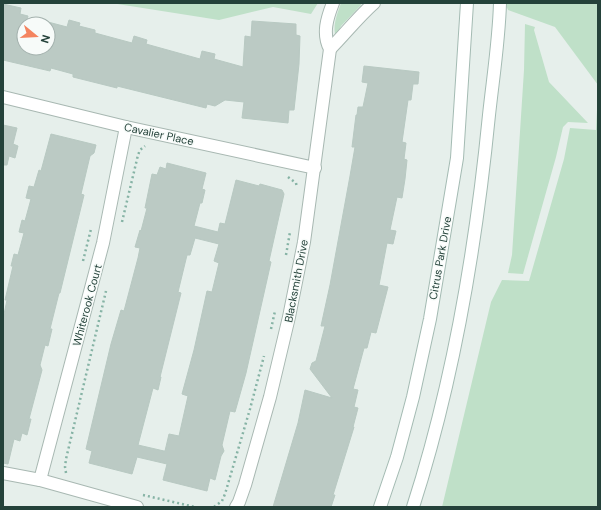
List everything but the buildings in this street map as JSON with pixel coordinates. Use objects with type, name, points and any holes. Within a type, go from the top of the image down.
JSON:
[{"type":"street","name":"Blacksmith Drive","points":[[236,507],[245,485],[270,397],[288,324],[304,242],[330,49],[326,36],[327,18],[333,3]]},
{"type":"street","points":[[330,49],[374,3]]},
{"type":"street","name":"Citrus Park Drive","points":[[380,507],[396,458],[413,397],[434,296],[457,158],[467,3]]},
{"type":"street","points":[[413,507],[438,420],[456,339],[471,259],[483,170],[500,3]]},
{"type":"street","name":"Cavalier Place","points":[[3,97],[126,127],[315,168]]},
{"type":"street","name":"Whiterook Court","points":[[40,480],[103,243],[126,127]]},
{"type":"street","points":[[3,473],[40,480],[137,507]]},
{"type":"path","points":[[120,229],[140,150],[150,144]]},
{"type":"path","points":[[281,175],[293,179],[297,188],[296,195]]},
{"type":"path","points":[[82,263],[92,222]]},
{"type":"path","points":[[285,262],[290,231]]},
{"type":"path","points":[[70,477],[65,471],[66,459],[106,289]]},
{"type":"path","points":[[270,331],[276,308]]},
{"type":"path","points":[[214,507],[222,501],[225,494],[265,355]]},
{"type":"path","points":[[142,494],[195,507]]},
{"type":"green space","points":[[111,3],[318,3],[311,14],[273,7],[219,20]]},
{"type":"green space","points":[[341,3],[360,3],[361,5],[341,26],[338,34],[335,34],[335,22]]},
{"type":"green space","points":[[505,3],[598,3],[598,85],[555,27],[508,10]]},
{"type":"green space","points":[[525,24],[535,27],[534,30],[549,82],[588,123],[568,122],[563,127],[523,274],[508,273],[512,255],[524,70]]},
{"type":"green space","points":[[598,90],[598,507],[442,507],[491,302],[502,280],[529,281],[564,159],[570,128],[596,130]]}]
